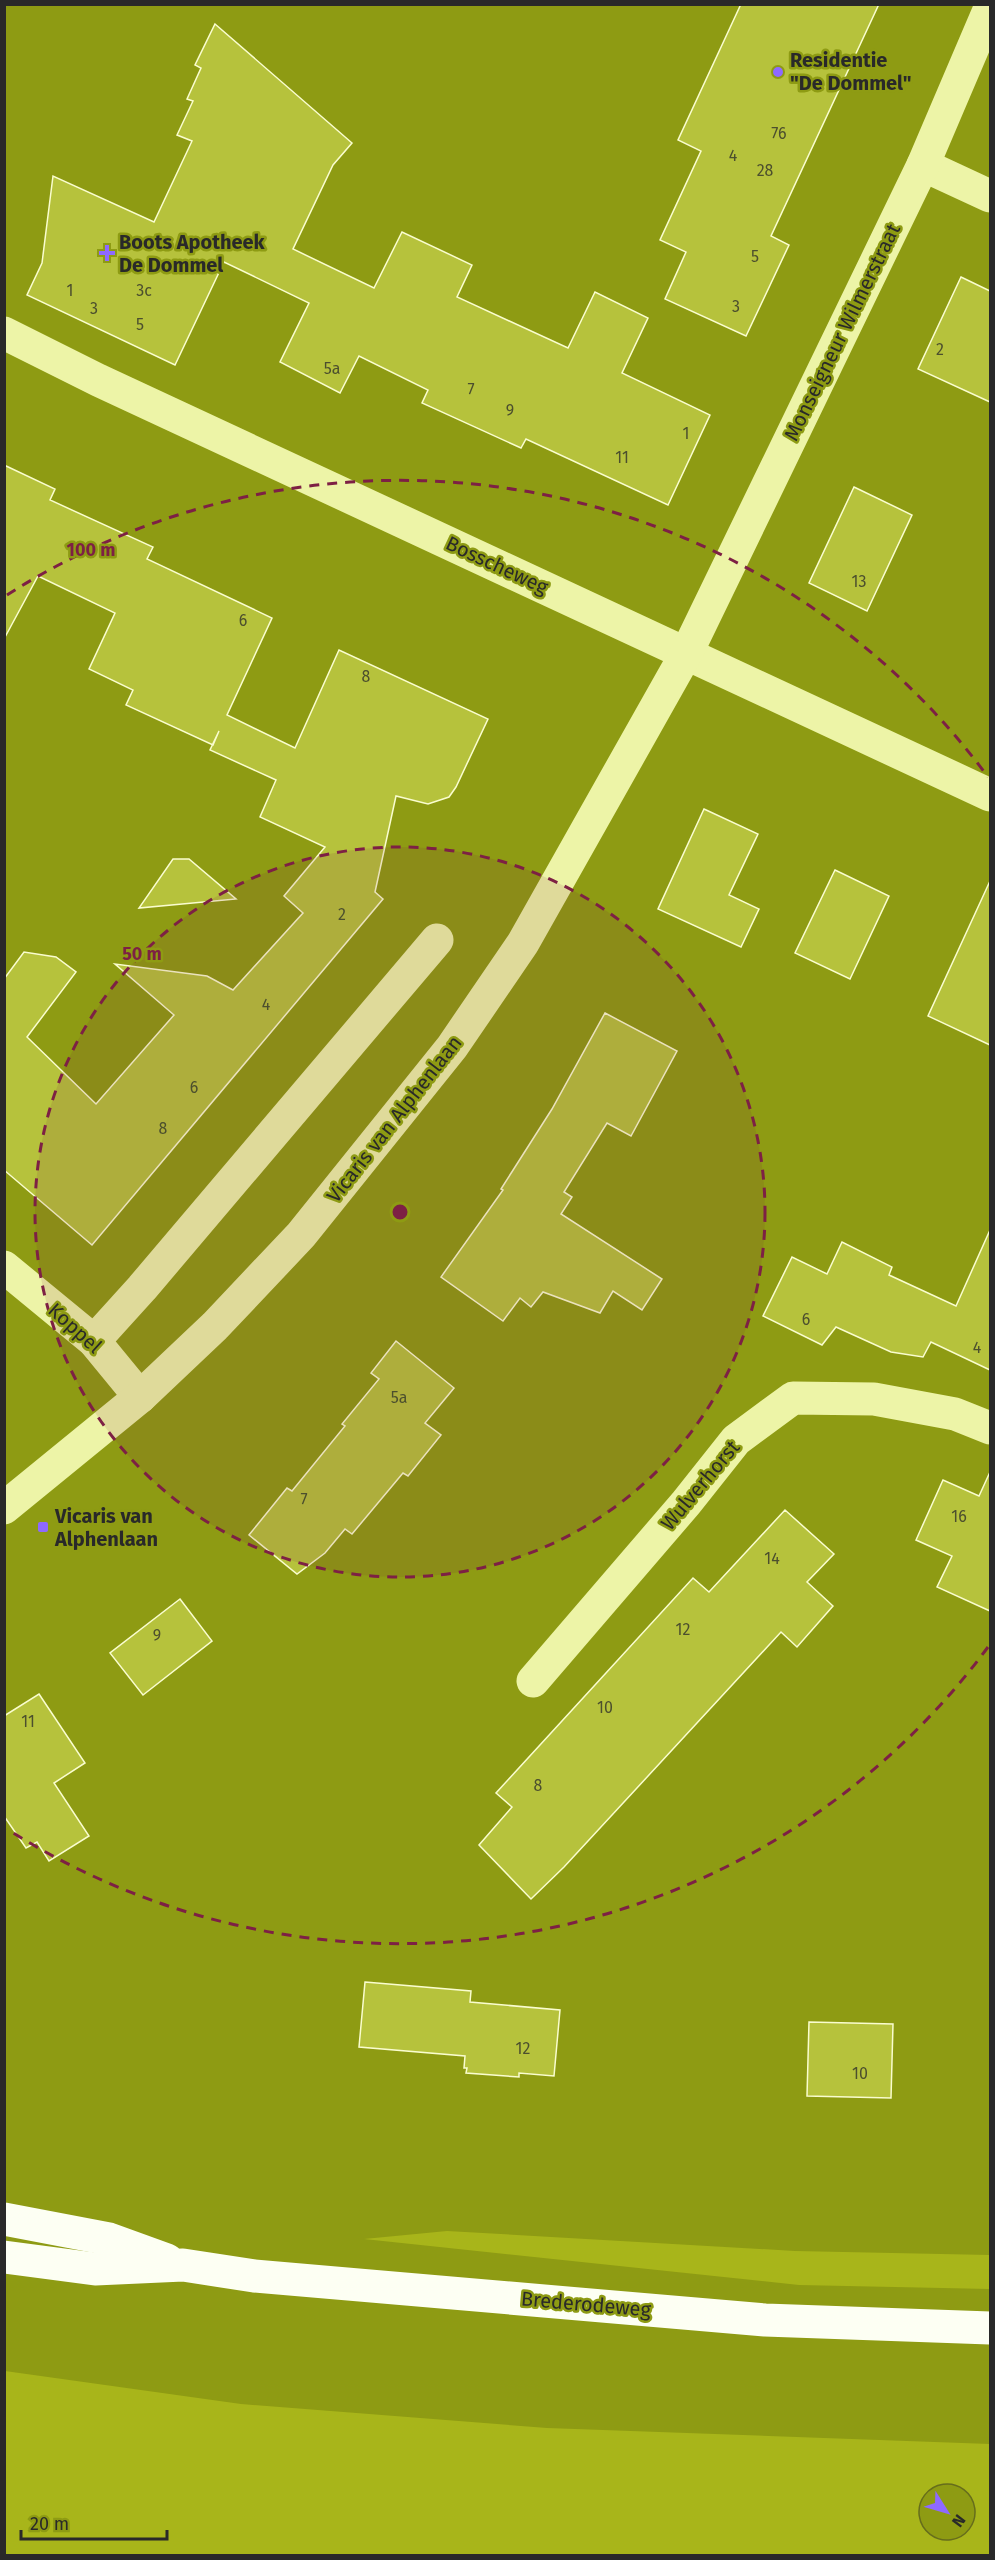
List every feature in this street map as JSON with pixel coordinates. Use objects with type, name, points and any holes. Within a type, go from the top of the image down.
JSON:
[{"type":"main road","name":"Brederodeweg","points":[[4,2219],[109,2239],[183,2265],[254,2276],[765,2320],[990,2328]]},
{"type":"main road","name":"Brederodeweg","points":[[4,2257],[95,2269],[183,2265]]},
{"type":"street","name":"Monseigneur Wilmerstraat","points":[[687,652],[923,165],[990,8]]},
{"type":"street","points":[[923,165],[990,196]]},
{"type":"street","name":"Bosscheweg","points":[[4,333],[98,380],[687,652],[990,795]]},
{"type":"street","name":"Vicaris van Alphenlaan","points":[[4,1509],[140,1397],[215,1326],[301,1235],[452,1047],[523,943],[687,652]]},
{"type":"street","points":[[94,1341],[142,1288],[437,940]]},
{"type":"street","name":"Koppel","points":[[4,1267],[94,1341],[140,1397]]},
{"type":"street","name":"Wulverhorst","points":[[533,1680],[686,1503],[736,1440],[793,1398],[874,1399],[955,1414],[990,1428]]},
{"type":"green space","points":[[447,2231],[795,2251],[990,2255],[990,2289],[799,2285],[364,2239]]},
{"type":"green space","points":[[5,2371],[241,2404],[547,2428],[990,2444],[990,2555],[5,2555]]},
{"type":"building","points":[[741,4],[879,4],[771,236],[789,245],[746,336],[665,299],[686,252],[660,240],[701,151],[678,140]]},
{"type":"building","points":[[215,24],[352,143],[333,165],[293,249],[374,288],[402,232],[472,265],[457,297],[568,348],[595,292],[648,318],[622,373],[710,415],[668,505],[526,439],[521,448],[422,403],[428,390],[359,356],[340,393],[280,362],[309,303],[224,262],[175,365],[27,295],[42,263],[53,176],[154,222],[192,141],[177,135],[193,101],[187,99],[201,68],[195,65]]},
{"type":"building","points":[[961,277],[990,291],[990,402],[918,369]]},
{"type":"building","points":[[4,465],[55,489],[50,500],[153,547],[147,559],[272,618],[227,715],[295,748],[339,650],[488,719],[449,797],[428,804],[396,796],[375,892],[383,899],[92,1245],[4,1170],[4,979],[24,952],[56,957],[76,972],[27,1037],[96,1104],[174,1015],[115,964],[207,976],[233,990],[303,913],[284,896],[325,847],[260,817],[276,780],[210,750],[212,745],[126,705],[133,690],[89,669],[115,613],[38,576],[4,639]]},
{"type":"building","points":[[854,487],[912,515],[867,611],[809,583]]},
{"type":"building","points":[[704,809],[758,834],[729,895],[759,909],[741,947],[658,909]]},
{"type":"building","points":[[173,859],[189,859],[236,899],[139,908]]},
{"type":"building","points":[[835,870],[889,896],[850,979],[795,953]]},
{"type":"building","points":[[990,881],[990,1045],[928,1016]]},
{"type":"building","points":[[605,1013],[677,1051],[631,1136],[607,1123],[564,1192],[572,1197],[561,1214],[662,1279],[642,1310],[613,1291],[600,1313],[543,1292],[531,1307],[520,1298],[503,1321],[441,1277],[503,1190],[501,1189],[552,1109]]},
{"type":"building","points":[[990,1230],[990,1370],[931,1342],[923,1357],[891,1352],[836,1327],[822,1345],[763,1316],[792,1257],[827,1274],[842,1242],[892,1267],[889,1275],[956,1306]]},
{"type":"building","points":[[396,1341],[454,1388],[425,1423],[441,1435],[408,1476],[403,1473],[352,1534],[345,1529],[325,1553],[297,1574],[249,1535],[287,1488],[292,1491],[345,1426],[342,1424],[379,1379],[371,1373]]},
{"type":"building","points":[[990,1472],[990,1611],[937,1587],[952,1556],[916,1540],[943,1480],[979,1496]]},
{"type":"building","points":[[785,1510],[834,1554],[807,1582],[833,1606],[797,1647],[781,1632],[564,1867],[531,1899],[479,1845],[512,1807],[496,1793],[693,1578],[709,1592]]},
{"type":"building","points":[[180,1599],[212,1641],[143,1695],[110,1653]]},
{"type":"building","points":[[39,1694],[85,1763],[54,1783],[89,1836],[49,1861],[37,1842],[26,1848],[4,1816],[4,1716]]},
{"type":"building","points":[[365,1982],[471,1991],[470,2002],[560,2010],[554,2076],[519,2073],[519,2077],[466,2073],[465,2056],[359,2047]]},
{"type":"building","points":[[809,2022],[893,2024],[891,2098],[807,2096]]},
{"type":"place","name":"Residentie \"De Dommel\"","points":[[778,72]]},
{"type":"place","name":"Boots Apotheek De Dommel","points":[[107,253]]},
{"type":"place","name":"Vicaris van Alphenlaan","points":[[43,1527]]}]
